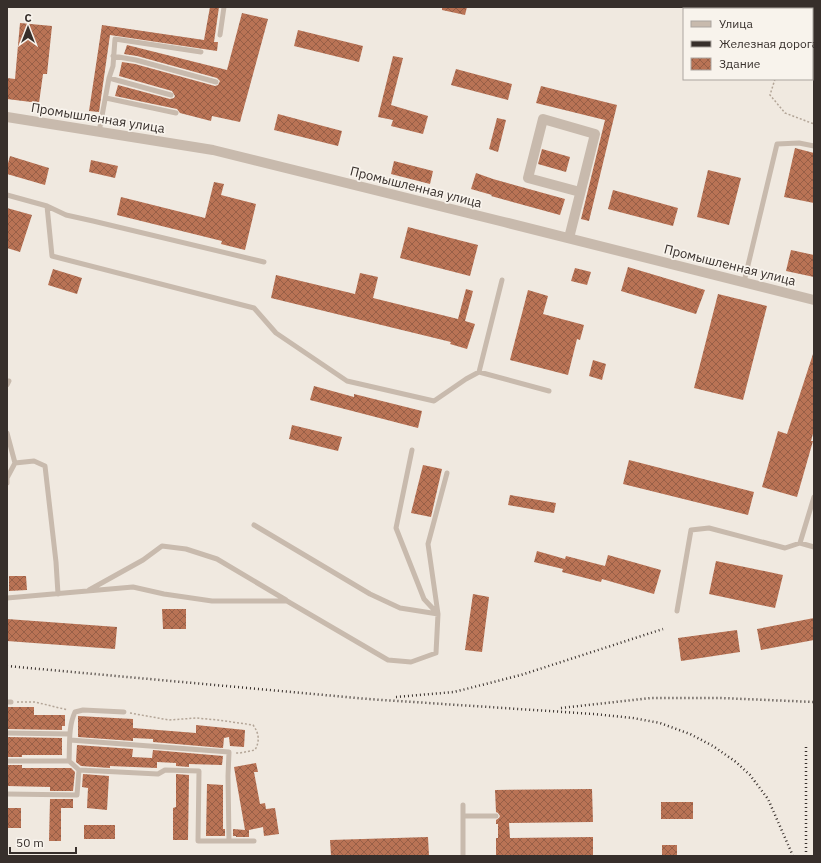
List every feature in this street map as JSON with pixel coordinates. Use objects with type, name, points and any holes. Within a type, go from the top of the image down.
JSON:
[{"type":"street","name":"Промышленная улица","points":[[7,117],[213,150],[814,300]]},
{"type":"street","points":[[569,238],[595,134],[543,119],[528,178],[580,192]]},
{"type":"lane","points":[[220,35],[224,7]]},
{"type":"lane","points":[[99,132],[109,78],[113,66],[115,39],[201,52]]},
{"type":"lane","points":[[113,56],[136,60],[216,82]]},
{"type":"lane","points":[[109,78],[171,95]]},
{"type":"lane","points":[[106,98],[176,113]]},
{"type":"lane","points":[[744,282],[777,144],[799,143],[814,146]]},
{"type":"lane","points":[[7,195],[47,206],[66,215],[264,262]]},
{"type":"lane","points":[[47,206],[52,256],[254,308],[276,333],[347,381],[434,401],[479,372],[549,391]]},
{"type":"lane","points":[[479,372],[502,280]]},
{"type":"lane","points":[[7,381],[9,381],[7,385]]},
{"type":"lane","points":[[7,434],[15,463],[7,478],[7,484]]},
{"type":"lane","points":[[412,450],[396,528],[424,599],[438,614]]},
{"type":"lane","points":[[15,463],[34,461],[45,466],[56,562],[58,594]]},
{"type":"lane","points":[[88,591],[143,560],[162,546],[186,549],[217,559],[388,660],[411,662],[436,653],[438,614],[428,544],[447,473]]},
{"type":"lane","points":[[800,543],[814,497]]},
{"type":"lane","points":[[254,525],[370,594],[400,608],[438,614]]},
{"type":"lane","points":[[676,611],[691,530],[709,528],[785,548],[800,543],[814,547]]},
{"type":"lane","points":[[7,598],[133,587],[164,594],[212,601],[286,601]]},
{"type":"lane","points":[[69,761],[70,734],[72,718],[75,712],[83,710],[124,712]]},
{"type":"lane","points":[[7,733],[70,734]]},
{"type":"lane","points":[[70,740],[230,752],[228,776],[229,842]]},
{"type":"lane","points":[[7,761],[69,761],[79,770],[158,774],[165,770],[199,771],[198,841],[254,842]]},
{"type":"lane","points":[[7,794],[77,795],[79,770]]},
{"type":"lane","points":[[463,805],[463,856]]},
{"type":"lane","points":[[463,816],[496,816]]},
{"type":"path","points":[[775,80],[770,96],[785,113],[814,124]]},
{"type":"path","points":[[9,702],[35,702],[75,712]]},
{"type":"path","points":[[124,712],[169,720],[196,718],[253,725],[257,731],[259,743],[255,750],[240,754],[230,752]]},
{"type":"building","points":[[210,7],[219,7],[214,42],[218,42],[217,51],[110,35],[99,112],[89,111],[102,25],[204,40]]},
{"type":"building","points":[[442,7],[467,7],[465,15],[442,10]]},
{"type":"building","points":[[242,13],[268,19],[240,122],[212,116],[211,121],[180,113],[177,109],[115,96],[118,85],[170,99],[174,98],[175,96],[172,91],[119,76],[122,62],[135,64],[215,86],[218,85],[220,81],[217,78],[137,56],[124,54],[127,45],[227,70]]},
{"type":"building","points":[[20,23],[52,26],[47,74],[43,74],[39,103],[7,99],[7,78],[15,79]]},
{"type":"building","points":[[298,30],[363,46],[359,62],[294,46]]},
{"type":"building","points":[[393,56],[403,58],[391,105],[428,116],[423,134],[391,126],[393,120],[378,117]]},
{"type":"building","points":[[456,69],[512,84],[508,100],[451,85]]},
{"type":"building","points":[[541,86],[617,105],[589,221],[581,219],[605,120],[536,103]]},
{"type":"building","points":[[278,114],[342,131],[338,146],[274,130]]},
{"type":"building","points":[[497,118],[506,120],[498,152],[489,149]]},
{"type":"building","points":[[795,148],[814,153],[814,203],[784,197]]},
{"type":"building","points":[[542,149],[570,157],[566,172],[538,164]]},
{"type":"building","points":[[10,156],[49,168],[45,185],[7,174]]},
{"type":"building","points":[[91,160],[118,166],[115,178],[89,172]]},
{"type":"building","points":[[394,161],[433,171],[430,184],[391,174]]},
{"type":"building","points":[[708,170],[741,178],[729,225],[697,217]]},
{"type":"building","points":[[476,173],[565,199],[560,215],[471,189]]},
{"type":"building","points":[[214,182],[224,184],[221,195],[256,204],[245,250],[221,244],[222,241],[117,215],[121,197],[205,218]]},
{"type":"building","points":[[613,190],[678,208],[673,226],[608,209]]},
{"type":"building","points":[[7,208],[32,215],[20,252],[7,248]]},
{"type":"building","points":[[408,227],[478,245],[470,276],[400,258]]},
{"type":"building","points":[[791,250],[814,255],[814,277],[786,271]]},
{"type":"building","points":[[628,267],[705,290],[696,314],[621,291]]},
{"type":"building","points":[[575,268],[591,272],[587,285],[571,281]]},
{"type":"building","points":[[53,269],[82,278],[77,294],[48,285]]},
{"type":"building","points":[[360,273],[378,277],[373,298],[458,319],[466,289],[473,291],[465,321],[475,324],[467,349],[450,344],[451,342],[271,298],[276,275],[355,294]]},
{"type":"building","points":[[528,290],[548,296],[543,314],[584,325],[580,340],[577,339],[568,375],[510,360]]},
{"type":"building","points":[[718,294],[767,306],[743,400],[694,388]]},
{"type":"building","points":[[813,354],[814,430],[811,441],[813,441],[797,497],[762,487],[778,431],[787,434]]},
{"type":"building","points":[[593,360],[606,364],[602,380],[589,376]]},
{"type":"building","points":[[314,386],[354,397],[354,394],[422,411],[418,428],[310,400]]},
{"type":"building","points":[[292,425],[342,437],[338,451],[289,439]]},
{"type":"building","points":[[629,460],[754,492],[748,515],[623,484]]},
{"type":"building","points":[[423,465],[442,469],[431,517],[411,513]]},
{"type":"building","points":[[510,495],[556,503],[554,513],[508,505]]},
{"type":"building","points":[[537,551],[565,559],[566,556],[605,566],[608,555],[661,570],[654,594],[602,579],[601,582],[562,572],[563,569],[534,562]]},
{"type":"building","points":[[716,561],[783,575],[775,608],[709,594]]},
{"type":"building","points":[[9,576],[26,576],[27,590],[9,591]]},
{"type":"building","points":[[473,594],[489,597],[482,652],[465,650]]},
{"type":"building","points":[[162,609],[186,609],[186,629],[163,629]]},
{"type":"building","points":[[814,618],[814,640],[761,650],[757,629]]},
{"type":"building","points":[[7,619],[117,627],[115,649],[7,641]]},
{"type":"building","points":[[737,630],[740,652],[681,661],[678,638]]},
{"type":"building","points":[[7,707],[34,707],[34,715],[65,715],[65,726],[62,726],[62,730],[7,729]]},
{"type":"building","points":[[78,716],[133,719],[133,728],[196,733],[196,725],[245,730],[244,747],[230,746],[229,737],[224,738],[223,748],[153,742],[153,739],[133,738],[133,741],[78,737]]},
{"type":"building","points":[[7,737],[62,738],[62,755],[22,755],[22,757],[7,757]]},
{"type":"building","points":[[77,745],[133,749],[132,757],[152,758],[153,750],[223,756],[222,765],[189,764],[189,767],[176,766],[176,763],[157,762],[157,768],[110,766],[110,768],[81,766],[76,762]]},
{"type":"building","points":[[256,763],[258,772],[254,772],[260,804],[265,803],[266,809],[275,808],[279,834],[264,836],[263,827],[249,830],[249,837],[236,837],[233,836],[233,829],[245,830],[234,767]]},
{"type":"building","points":[[7,765],[22,765],[22,768],[71,768],[75,772],[73,791],[50,791],[50,787],[7,786]]},
{"type":"building","points":[[83,774],[109,776],[107,810],[87,808],[88,788],[82,787]]},
{"type":"building","points":[[176,774],[189,775],[188,840],[173,840],[173,808],[176,807]]},
{"type":"building","points":[[207,784],[223,785],[223,829],[225,829],[225,836],[206,836]]},
{"type":"building","points":[[592,789],[593,822],[509,823],[510,838],[593,837],[593,856],[496,856],[498,824],[496,824],[496,820],[500,816],[496,812],[495,790]]},
{"type":"building","points":[[50,799],[73,799],[73,808],[61,808],[61,841],[49,841]]},
{"type":"building","points":[[661,802],[693,802],[693,819],[661,819]]},
{"type":"building","points":[[7,808],[21,808],[21,828],[7,828]]},
{"type":"building","points":[[84,825],[115,825],[115,839],[84,839]]},
{"type":"building","points":[[428,837],[429,856],[331,856],[330,840]]},
{"type":"building","points":[[662,845],[677,845],[677,856],[662,856]]},
{"type":"railway","points":[[396,697],[454,692],[521,675],[663,629]]},
{"type":"railway","points":[[7,666],[368,699],[594,714],[633,718],[660,723],[690,734],[713,746],[736,762],[750,775],[768,799],[793,856]]},
{"type":"railway","points":[[561,708],[651,698],[721,698],[814,702]]},
{"type":"railway","points":[[806,744],[806,856]]}]
